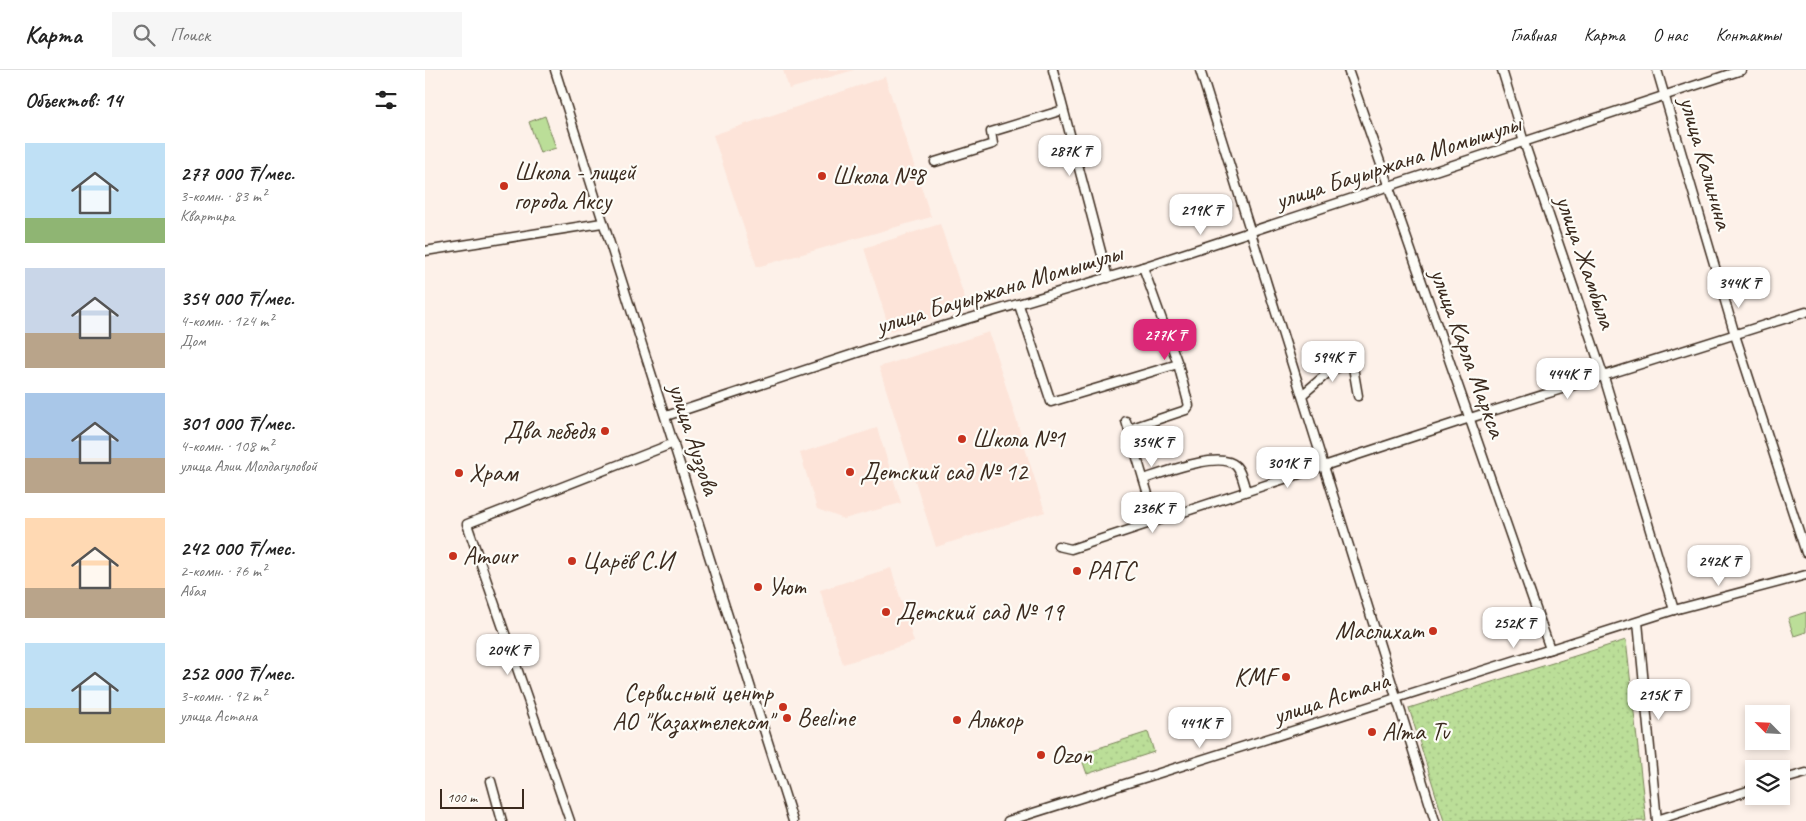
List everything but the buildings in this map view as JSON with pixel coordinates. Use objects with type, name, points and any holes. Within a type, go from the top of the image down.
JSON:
[{"type":"street","name":"улица Ауэзова","points":[[555,70],[793,821]]},
{"type":"street","points":[[1053,70],[1108,278]]},
{"type":"street","points":[[1200,70],[1435,821]]},
{"type":"street","name":"улица Карла Маркса","points":[[1348,70],[1386,185],[1470,418],[1550,649]]},
{"type":"street","name":"улица Жамбыла","points":[[1502,70],[1524,142],[1604,377],[1675,610]]},
{"type":"street","name":"улица Калинина","points":[[1657,70],[1735,335],[1806,553]]},
{"type":"street","name":"улица Бауыржана Момышулы","points":[[666,416],[895,340],[1143,267],[1386,185],[1524,142],[1742,70]]},
{"type":"street","points":[[935,162],[993,144],[991,132],[1063,110]]},
{"type":"street","points":[[425,251],[602,223]]},
{"type":"street","points":[[1129,429],[1186,410],[1189,406],[1178,364],[1143,267]]},
{"type":"street","points":[[1019,305],[1051,402],[1178,364]]},
{"type":"street","points":[[1058,546],[1071,550],[1470,418],[1806,312]]},
{"type":"street","points":[[1302,396],[1330,371],[1349,363],[1353,367],[1358,396]]},
{"type":"street","points":[[1126,421],[1156,521]]},
{"type":"street","points":[[570,821],[467,524],[674,443]]},
{"type":"street","points":[[1144,479],[1203,462],[1225,461],[1237,466],[1246,491]]},
{"type":"street","name":"улица Астана","points":[[1008,821],[1675,610],[1806,575]]},
{"type":"street","points":[[1638,622],[1657,821],[1745,792]]},
{"type":"street","points":[[1790,777],[1806,772]]},
{"type":"street","points":[[491,781],[502,821]]},
{"type":"shaded area","points":[[783,70],[854,70],[789,89]]},
{"type":"shaded area","name":"Школа №8","points":[[885,77],[931,217],[757,267],[713,135]]},
{"type":"shaded area","points":[[940,224],[968,308],[890,331],[864,248]]},
{"type":"shaded area","name":"Школа №1","points":[[989,332],[1045,512],[936,547],[879,367]]},
{"type":"shaded area","points":[[877,428],[901,503],[844,519],[817,509],[800,453]]},
{"type":"shaded area","points":[[891,568],[914,642],[843,664],[820,590]]},
{"type":"green space","points":[[545,116],[556,148],[540,153],[529,122]]},
{"type":"green space","points":[[1806,612],[1806,632],[1794,636],[1788,618]]},
{"type":"green space","points":[[1626,640],[1646,821],[1444,821],[1409,708]]},
{"type":"green space","points":[[1148,732],[1154,752],[1087,774],[1080,754]]},
{"type":"place","name":"Школа №8","points":[[822,176]]},
{"type":"place","name":"Школа - лицей города Аксу","points":[[504,186]]},
{"type":"place","name":"Два лебедя","points":[[605,431]]},
{"type":"place","name":"Школа №1","points":[[962,439]]},
{"type":"place","name":"Детский сад № 12","points":[[850,472]]},
{"type":"place","name":"Храм","points":[[459,473]]},
{"type":"place","name":"Amour","points":[[453,556]]},
{"type":"place","name":"Царёв С.И","points":[[572,561]]},
{"type":"place","name":"РАГС","points":[[1077,571]]},
{"type":"place","name":"Уют","points":[[758,587]]},
{"type":"place","name":"Детский сад № 19","points":[[886,612]]},
{"type":"place","name":"Маслихат","points":[[1433,631]]},
{"type":"place","name":"KMF","points":[[1286,677]]},
{"type":"place","name":"Сервисный центр АО \"Казахтелеком\"","points":[[783,707]]},
{"type":"place","name":"Beeline","points":[[787,718]]},
{"type":"place","name":"Алькор","points":[[957,720]]},
{"type":"place","name":"Alma Tv","points":[[1372,732]]},
{"type":"place","name":"Ozon","points":[[1041,755]]}]
